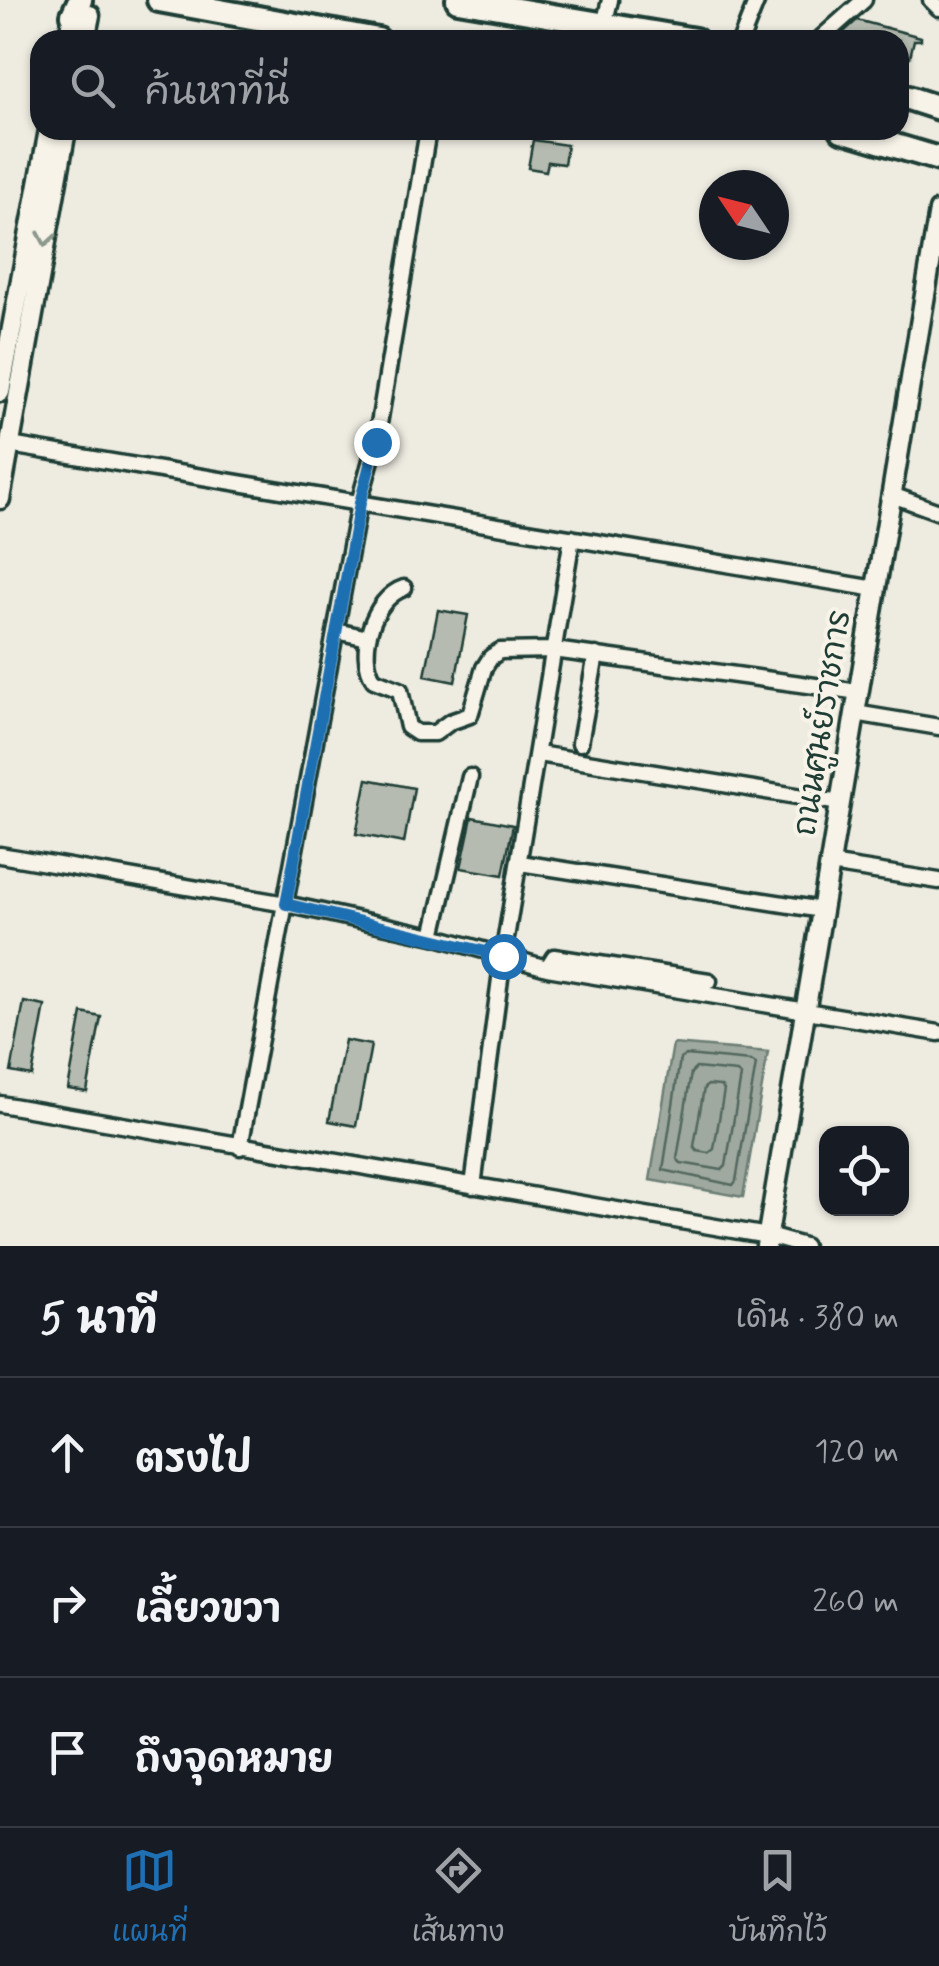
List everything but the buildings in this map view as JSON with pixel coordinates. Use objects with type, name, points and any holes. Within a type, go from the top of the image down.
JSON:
[{"type":"main road","points":[[160,0],[327,30]]},
{"type":"main road","points":[[458,0],[634,30]]},
{"type":"main road","points":[[909,98],[939,108]]},
{"type":"main road","points":[[875,140],[939,159]]},
{"type":"street","points":[[604,25],[610,0]]},
{"type":"street","points":[[745,30],[757,0]]},
{"type":"street","points":[[830,30],[864,0]]},
{"type":"street","points":[[931,0],[939,8]]},
{"type":"street","points":[[0,392],[46,140]]},
{"type":"street","points":[[0,499],[5,448],[64,140]]},
{"type":"street","points":[[240,1147],[360,503],[376,442],[426,140]]},
{"type":"street","name":"ถนนศูนย์ราชการ","points":[[767,1241],[892,495],[932,290],[939,211]]},
{"type":"street","points":[[5,448],[876,589]]},
{"type":"street","points":[[892,495],[939,512]]},
{"type":"street","points":[[472,1186],[503,956],[572,538]]},
{"type":"street","points":[[404,588],[395,591],[380,610],[368,638],[370,674],[382,686],[400,690],[408,727],[427,734],[435,734],[470,714],[491,656],[500,651],[554,650],[859,692]]},
{"type":"street","points":[[336,631],[368,638]]},
{"type":"street","points":[[580,743],[596,655]]},
{"type":"street","points":[[855,713],[939,727]]},
{"type":"street","points":[[538,754],[840,802]]},
{"type":"street","points":[[432,936],[470,777]]},
{"type":"street","points":[[0,856],[286,904],[432,936],[547,968],[939,1033]]},
{"type":"street","points":[[520,863],[822,910]]},
{"type":"street","points":[[830,864],[939,881]]},
{"type":"street","points":[[547,968],[554,957],[710,981]]},
{"type":"street","points":[[0,1104],[804,1246]]},
{"type":"water","points":[[673,1044],[768,1052],[743,1197],[650,1180]]},
{"type":"route","points":[[376,442],[360,503],[286,904],[503,956]]}]
